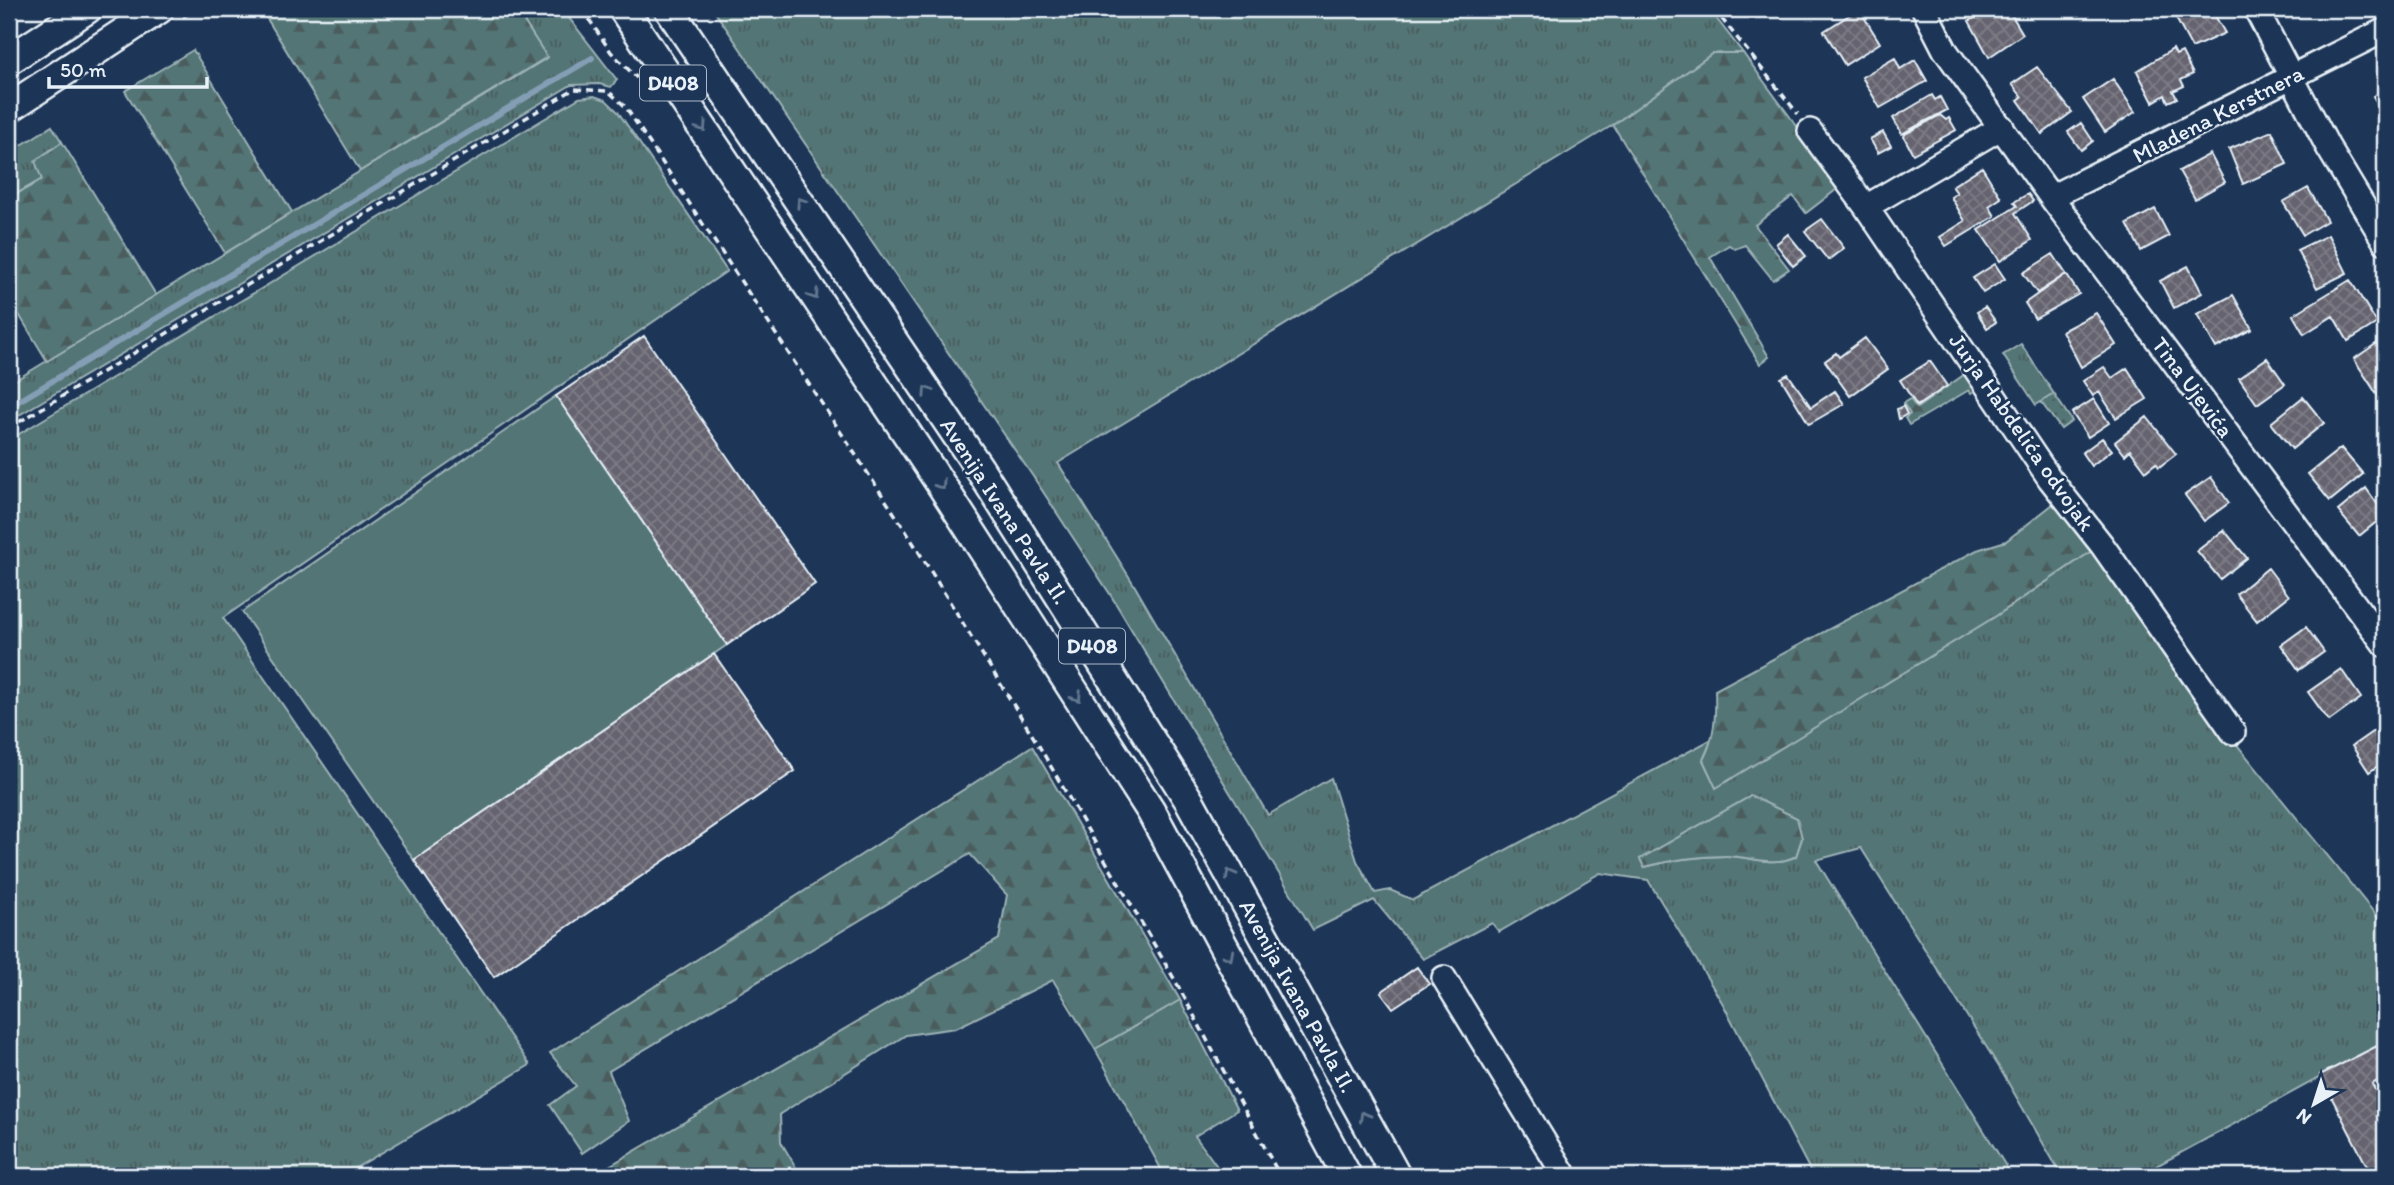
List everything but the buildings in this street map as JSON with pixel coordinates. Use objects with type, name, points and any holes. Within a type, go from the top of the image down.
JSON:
[{"type":"main road","points":[[9,60],[87,9]]},
{"type":"main road","points":[[9,108],[159,9]]},
{"type":"main road","name":"Avenija Ivana Pavla II.","points":[[623,9],[942,486],[1151,811],[1347,1176]]},
{"type":"main road","name":"Avenija Ivana Pavla II.","points":[[669,9],[979,468],[1169,768],[1396,1176]]},
{"type":"street","name":"Tina Ujevića","points":[[1924,9],[1945,50],[2051,197],[2385,645]]},
{"type":"street","points":[[2256,9],[2291,78],[2385,242]]},
{"type":"street","name":"Mladena Kerstnera","points":[[2051,197],[2385,30]]},
{"type":"street","points":[[1866,207],[2001,127]]},
{"type":"street","name":"Jurja Habdelića odvojak","points":[[1810,131],[1866,207],[2050,479],[2102,545],[2234,733]]},
{"type":"street","points":[[1444,978],[1565,1176]]},
{"type":"path","points":[[582,9],[611,52],[645,86]]},
{"type":"path","points":[[1714,9],[1810,131]]},
{"type":"path","points":[[9,428],[574,89],[608,91],[625,106],[699,214],[911,540],[1039,746],[1176,982],[1280,1176]]},
{"type":"green space","points":[[280,9],[516,9],[547,57],[360,171],[266,17]]},
{"type":"green space","points":[[516,9],[562,9],[617,80],[611,87],[599,84],[571,85],[9,421],[9,384],[547,58]]},
{"type":"green space","points":[[713,9],[1709,9],[1743,53],[1713,53],[1613,125],[1058,463],[1133,583],[1268,815],[1331,778],[1357,861],[1375,893],[1390,890],[1413,900],[1712,739],[1703,760],[1716,787],[1996,616],[2096,548],[2229,735],[2385,926],[2385,1042],[2138,1176],[2117,1176],[2114,1171],[2105,1176],[2062,1176],[1999,1067],[1861,848],[1816,860],[2012,1176],[1813,1176],[1723,1004],[1648,880],[1600,873],[1499,932],[1492,923],[1423,959],[1374,900],[1313,930],[1110,594],[1034,478]],"holes":[[[1751,796],[1802,838],[1796,856],[1779,861],[1716,856],[1645,867],[1640,859]]]},
{"type":"green space","points":[[193,50],[292,212],[225,253],[125,91]]},
{"type":"green space","points":[[1713,53],[1743,53],[1841,186],[1806,213],[1793,196],[1755,225],[1789,269],[1773,280],[1745,245],[1735,249],[1729,245],[1710,257],[1769,357],[1760,364],[1613,125]]},
{"type":"green space","points":[[594,96],[606,100],[618,112],[727,271],[223,618],[530,1065],[342,1176],[9,1176],[9,440],[579,98]]},
{"type":"green space","points":[[52,126],[62,142],[36,161],[42,179],[9,198],[9,153]]},
{"type":"green space","points":[[62,142],[156,295],[47,361],[9,298],[9,198],[42,180],[35,161]]},
{"type":"green space","points":[[2021,344],[2054,394],[2036,405],[2003,355]]},
{"type":"green space","points":[[1968,372],[1979,388],[1971,393],[1969,390],[1909,425],[1905,418],[1910,414],[1903,403],[1910,399],[1917,408]]},
{"type":"green space","points":[[2054,394],[2072,421],[2061,429],[2041,402]]},
{"type":"green space","points":[[556,396],[727,645],[414,860],[242,612]]},
{"type":"green space","points":[[2057,501],[2096,548],[1996,616],[1716,788],[1703,760],[1714,726],[1715,690],[1977,550],[2006,541]]},
{"type":"green space","points":[[1032,746],[1180,1000],[1095,1049],[1053,980],[956,1028],[906,1035],[780,1114],[781,1142],[801,1176],[592,1176],[999,939],[1007,895],[970,854],[609,1071],[629,1121],[582,1153],[550,1105],[576,1086],[550,1053]]},
{"type":"green space","points":[[1751,796],[1797,818],[1802,838],[1796,856],[1779,861],[1735,856],[1705,857],[1644,867],[1640,859]]},
{"type":"green space","points":[[1180,1000],[1237,1110],[1195,1136],[1224,1176],[1165,1176],[1095,1049]]},
{"type":"waterway","points":[[9,407],[592,58]]}]
